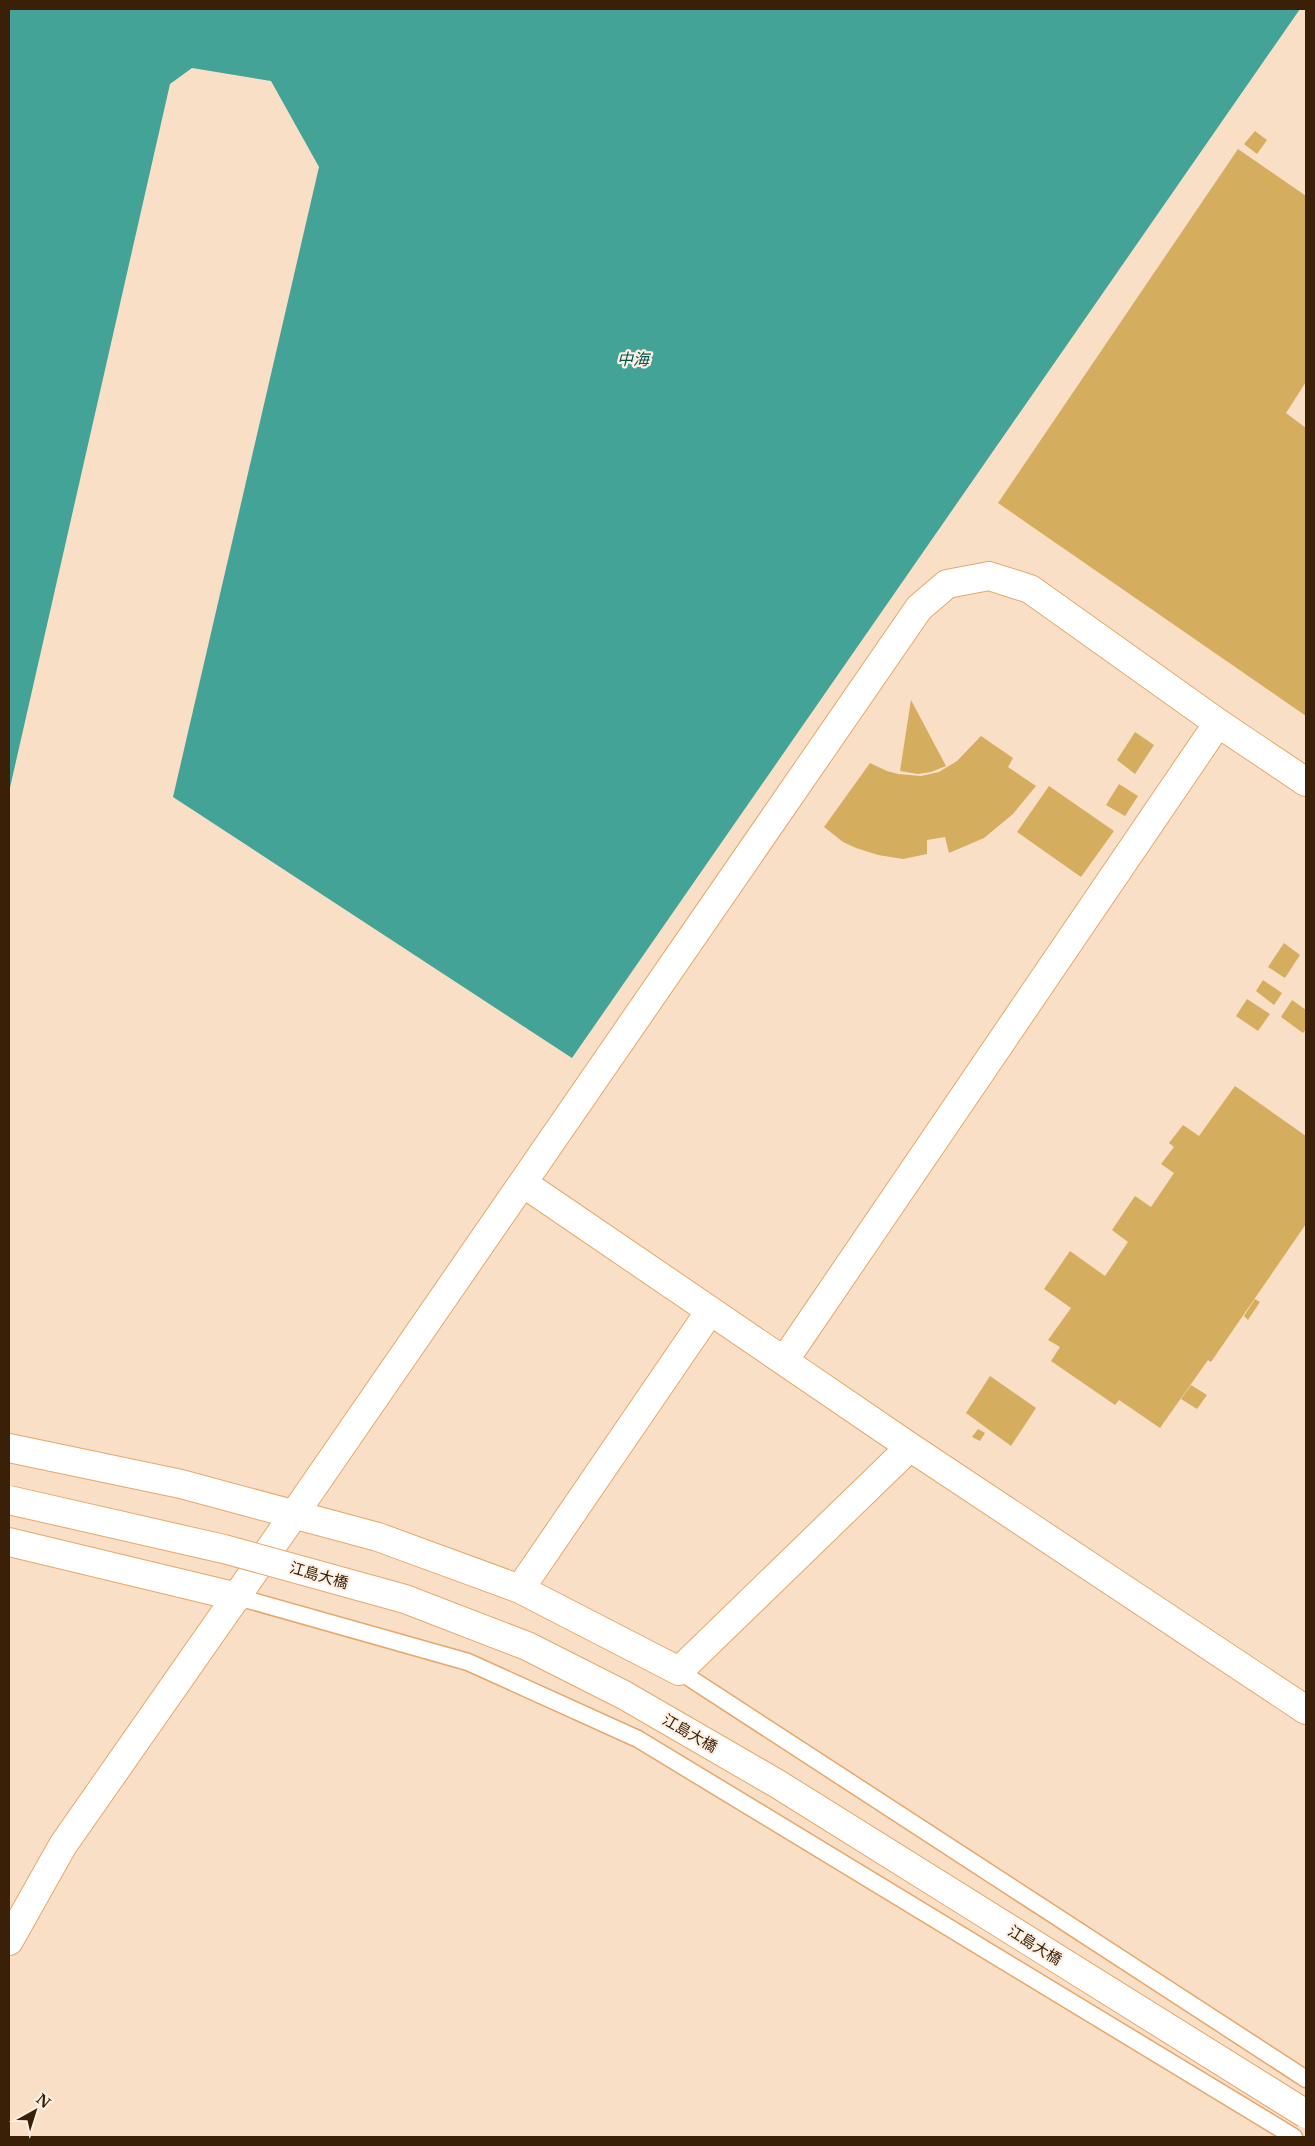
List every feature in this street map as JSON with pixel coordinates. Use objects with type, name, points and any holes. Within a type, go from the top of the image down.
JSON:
[{"type":"street","points":[[9,1941],[63,1845],[238,1597],[919,608],[947,584],[989,576],[1030,589],[1218,723],[1306,782]]},
{"type":"street","points":[[784,1361],[1218,723]]},
{"type":"street","points":[[523,1183],[910,1447],[1306,1710]]},
{"type":"street","points":[[520,1590],[710,1311]]},
{"type":"street","points":[[9,1448],[181,1484],[295,1513],[378,1537],[520,1590],[679,1671],[910,1447]]},
{"type":"street","name":"江島大橋","points":[[9,1500],[224,1549],[405,1599],[527,1646],[624,1695],[776,1783],[1306,2114]]},
{"type":"street","points":[[9,1542],[238,1597]]},
{"type":"lane","points":[[238,1597],[468,1662],[638,1738],[1294,2137]]},
{"type":"lane","points":[[679,1671],[1306,2079]]},
{"type":"water","name":"中海","points":[[9,9],[1300,9],[572,1058],[173,797],[319,167],[271,81],[192,68],[170,84],[9,792]]},
{"type":"building","points":[[1255,131],[1267,140],[1257,154],[1244,144]]},
{"type":"building","points":[[1238,149],[1306,196],[1306,382],[1286,413],[1306,428],[1306,716],[998,503]]},
{"type":"building","points":[[911,700],[946,766],[931,772],[918,774],[900,771]]},
{"type":"building","points":[[1135,732],[1154,745],[1135,774],[1117,760]]},
{"type":"building","points":[[981,736],[1013,758],[1008,767],[1036,786],[1013,814],[984,838],[949,853],[945,837],[927,840],[927,854],[903,859],[878,855],[856,848],[843,842],[824,827],[870,763],[898,774],[921,776],[939,772],[957,761]]},
{"type":"building","points":[[1119,784],[1138,796],[1125,816],[1106,805]]},
{"type":"building","points":[[1049,786],[1114,831],[1081,877],[1017,832]]},
{"type":"building","points":[[1284,943],[1300,955],[1285,978],[1268,967]]},
{"type":"building","points":[[1263,980],[1282,993],[1274,1005],[1256,991]]},
{"type":"building","points":[[1247,999],[1270,1014],[1258,1031],[1236,1016]]},
{"type":"building","points":[[1292,1000],[1306,1010],[1306,1029],[1303,1033],[1281,1017]]},
{"type":"building","points":[[1235,1086],[1306,1136],[1306,1224],[1211,1362],[1208,1360],[1160,1428],[1119,1400],[1115,1405],[1051,1361],[1060,1347],[1048,1340],[1071,1308],[1044,1289],[1070,1251],[1105,1276],[1128,1242],[1112,1230],[1135,1196],[1151,1207],[1174,1173],[1161,1164],[1174,1147],[1169,1143],[1183,1125],[1199,1136]]},
{"type":"building","points":[[1255,1299],[1260,1302],[1248,1320],[1244,1316]]},
{"type":"building","points":[[990,1376],[1036,1408],[1011,1446],[966,1413]]},
{"type":"building","points":[[1191,1385],[1207,1395],[1197,1409],[1181,1399]]},
{"type":"building","points":[[978,1429],[985,1433],[980,1441],[972,1437]]}]
